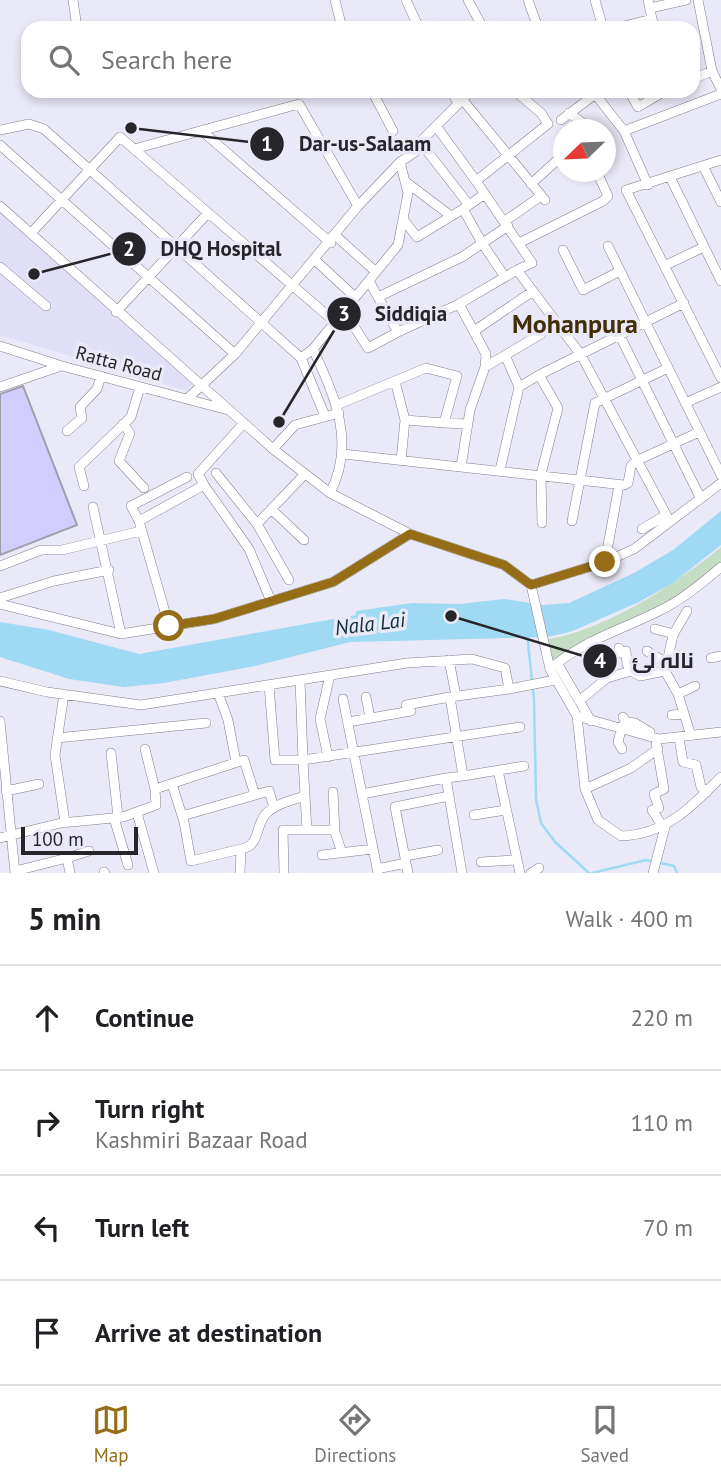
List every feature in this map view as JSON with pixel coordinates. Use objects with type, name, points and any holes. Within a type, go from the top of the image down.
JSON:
[{"type":"street","points":[[73,0],[76,21]]},
{"type":"street","points":[[335,0],[340,21]]},
{"type":"street","points":[[406,0],[416,21]]},
{"type":"street","points":[[468,0],[479,21]]},
{"type":"street","points":[[528,0],[536,21]]},
{"type":"street","points":[[595,0],[601,21]]},
{"type":"street","points":[[649,4],[687,0]]},
{"type":"street","points":[[624,131],[721,91],[712,71],[698,0]]},
{"type":"street","points":[[700,76],[712,71]]},
{"type":"street","points":[[376,98],[393,131]]},
{"type":"street","points":[[378,297],[462,257],[543,198],[457,98]]},
{"type":"street","points":[[187,399],[235,355],[294,288],[358,206],[400,162],[415,152],[420,142],[463,98]]},
{"type":"street","points":[[476,181],[548,124],[541,113],[523,98]]},
{"type":"street","points":[[570,119],[565,117],[589,98]]},
{"type":"street","points":[[601,98],[624,131],[648,185]]},
{"type":"street","points":[[633,98],[638,107],[653,98]]},
{"type":"street","points":[[134,149],[299,104],[358,206]]},
{"type":"street","points":[[0,130],[36,125],[178,246],[301,358],[325,416]]},
{"type":"street","points":[[344,311],[368,348],[459,304],[532,263],[436,127]]},
{"type":"street","points":[[202,131],[376,272]]},
{"type":"street","points":[[31,233],[120,138],[335,322]]},
{"type":"street","points":[[420,142],[466,207],[482,243],[506,277]]},
{"type":"street","points":[[0,145],[235,355]]},
{"type":"street","points":[[721,160],[626,190],[721,379]]},
{"type":"street","points":[[301,358],[313,349],[398,245],[408,193],[400,162]]},
{"type":"street","points":[[531,184],[553,164]]},
{"type":"street","points":[[703,166],[721,202]]},
{"type":"street","points":[[670,177],[720,277]]},
{"type":"street","points":[[406,181],[451,216]]},
{"type":"street","points":[[519,243],[603,201],[608,196],[602,182]]},
{"type":"street","points":[[403,219],[417,237],[485,194]]},
{"type":"street","points":[[0,206],[273,449],[330,493],[410,534],[504,565],[531,585],[545,652],[591,721]]},
{"type":"street","points":[[116,312],[208,213]]},
{"type":"street","points":[[608,246],[721,475]]},
{"type":"street","points":[[666,265],[704,247]]},
{"type":"street","points":[[563,250],[583,290],[621,271]]},
{"type":"street","points":[[316,261],[355,297]]},
{"type":"street","points":[[0,267],[46,306]]},
{"type":"street","points":[[517,270],[581,355],[668,518]]},
{"type":"street","points":[[369,281],[398,332]]},
{"type":"street","points":[[474,331],[533,291]]},
{"type":"street","points":[[519,387],[581,355],[618,331],[646,324],[684,303]]},
{"type":"street","points":[[459,304],[486,354],[485,367],[468,424],[461,467]]},
{"type":"street","points":[[485,367],[541,334],[530,320]]},
{"type":"street","points":[[618,331],[700,497]]},
{"type":"street","name":"Ratta Road","points":[[0,346],[62,366],[230,410]]},
{"type":"street","points":[[313,349],[338,409],[343,454],[338,477],[330,493]]},
{"type":"street","points":[[500,470],[519,387],[505,355]]},
{"type":"street","points":[[0,387],[62,366]]},
{"type":"street","points":[[273,449],[295,425],[325,416],[426,368],[457,376],[444,423]]},
{"type":"street","points":[[572,521],[595,403],[667,368]]},
{"type":"street","points":[[539,375],[558,408],[541,474],[542,523]]},
{"type":"street","points":[[67,431],[82,418],[80,407],[96,389],[101,376]]},
{"type":"street","points":[[395,381],[405,420],[401,461]]},
{"type":"street","points":[[84,486],[79,467],[131,417],[140,387]]},
{"type":"street","points":[[685,403],[721,387]]},
{"type":"street","points":[[405,420],[468,424]]},
{"type":"street","points":[[244,422],[198,474],[250,549],[271,601]]},
{"type":"street","points":[[123,425],[130,433],[119,461],[144,488]]},
{"type":"street","points":[[343,454],[541,474],[619,485],[628,484],[631,466],[636,461],[699,432]]},
{"type":"street","points":[[216,473],[257,524],[289,580]]},
{"type":"street","points":[[257,524],[305,474]]},
{"type":"street","points":[[169,626],[140,526],[131,506],[187,477]]},
{"type":"street","points":[[531,585],[605,562],[634,549],[668,518],[721,483]]},
{"type":"street","points":[[0,566],[41,550],[62,550],[103,542],[140,526],[204,485]]},
{"type":"street","points":[[605,562],[619,485]]},
{"type":"street","points":[[93,507],[103,542],[121,634]]},
{"type":"street","points":[[271,509],[303,540]]},
{"type":"street","points":[[642,529],[668,518]]},
{"type":"street","points":[[0,604],[121,634],[214,619],[333,582],[410,534]]},
{"type":"street","points":[[553,666],[572,649],[661,610],[693,590],[721,567]]},
{"type":"street","points":[[0,598],[54,581],[108,570]]},
{"type":"street","points":[[666,664],[687,611]]},
{"type":"street","points":[[655,629],[677,632]]},
{"type":"street","points":[[619,648],[621,653],[626,651],[632,676]]},
{"type":"street","points":[[646,652],[666,664],[691,736]]},
{"type":"street","points":[[710,659],[721,656]]},
{"type":"street","points":[[0,681],[141,705],[330,675],[472,659],[505,668],[512,688]]},
{"type":"street","points":[[449,660],[456,736],[463,776]]},
{"type":"street","points":[[579,701],[607,678],[640,677],[680,660]]},
{"type":"street","points":[[553,666],[555,680],[577,716],[585,789],[598,820],[621,836],[664,827],[721,777]]},
{"type":"street","points":[[328,757],[320,719],[330,675]]},
{"type":"street","points":[[300,680],[307,830]]},
{"type":"street","points":[[348,722],[453,697],[555,680]]},
{"type":"street","points":[[269,685],[271,741],[275,760],[303,760],[354,754],[520,727]]},
{"type":"street","points":[[678,694],[695,686]]},
{"type":"street","points":[[218,693],[228,720],[236,762]]},
{"type":"street","points":[[64,694],[55,755],[65,823]]},
{"type":"street","points":[[366,697],[370,718]]},
{"type":"street","points":[[343,699],[378,871],[438,850]]},
{"type":"street","points":[[672,715],[683,714]]},
{"type":"street","points":[[577,716],[591,721],[623,722],[658,742]]},
{"type":"street","points":[[0,721],[15,872],[89,851]]},
{"type":"street","points":[[622,749],[618,742],[623,722]]},
{"type":"street","points":[[57,738],[206,723]]},
{"type":"street","points":[[585,789],[631,768],[658,742],[721,732]]},
{"type":"street","points":[[679,738],[683,762],[696,765],[701,787],[707,792]]},
{"type":"street","points":[[653,873],[664,827],[652,810],[659,808],[654,793],[664,789],[658,742]]},
{"type":"street","points":[[0,838],[65,823],[116,818],[156,805],[155,789],[145,749]]},
{"type":"street","points":[[110,753],[116,818],[128,865]]},
{"type":"street","points":[[155,789],[244,760],[255,795]]},
{"type":"street","points":[[362,794],[524,766]]},
{"type":"street","points":[[498,770],[515,860],[520,873]]},
{"type":"street","points":[[446,778],[462,873]]},
{"type":"street","points":[[6,791],[39,784]]},
{"type":"street","points":[[172,784],[194,873]]},
{"type":"street","points":[[182,816],[269,791],[274,808]]},
{"type":"street","points":[[333,792],[335,830],[342,853]]},
{"type":"street","points":[[191,861],[247,848],[256,838],[263,816],[274,808],[305,796]]},
{"type":"street","points":[[408,873],[395,807],[449,796]]},
{"type":"street","points":[[474,815],[506,810]]},
{"type":"street","points":[[137,813],[154,873]]},
{"type":"street","points":[[284,873],[283,830],[335,830]]},
{"type":"street","points":[[240,873],[241,849]]},
{"type":"street","points":[[322,855],[373,849]]},
{"type":"street","points":[[67,858],[70,873]]},
{"type":"street","points":[[481,862],[515,860]]},
{"type":"shaded area","points":[[0,213],[193,384],[188,391],[0,335]]},
{"type":"green space","points":[[721,547],[721,565],[662,607],[582,641],[553,661],[547,639],[592,627],[639,604]]},
{"type":"water","name":"Nala Lai","points":[[721,511],[721,545],[673,583],[639,602],[570,632],[547,637],[350,642],[255,666],[164,683],[124,687],[69,679],[0,657],[0,622],[49,630],[139,654],[356,615],[356,611],[412,603],[460,604],[504,599],[543,605],[569,603],[634,573],[673,550]]},
{"type":"building","points":[[23,386],[77,525],[0,555],[0,394]]},
{"type":"building","points":[[600,646],[610,670],[597,677],[586,653]]},
{"type":"waterway","points":[[527,634],[534,699],[536,799],[541,823],[555,842],[589,873]]},
{"type":"waterway","points":[[592,873],[646,860],[674,866],[677,873]]},
{"type":"place","name":"Dar-us-Salaam","points":[[131,128]]},
{"type":"place","name":"DHQ Hospital","points":[[34,274]]},
{"type":"place","name":"Siddiqia","points":[[279,422]]},
{"type":"place","name":"نالہ لئ","points":[[451,616]]},
{"type":"district","name":"Mohanpura","points":[[575,324]]},
{"type":"route","points":[[169,626],[214,619],[333,582],[410,534],[504,565],[531,585],[605,562]]}]
